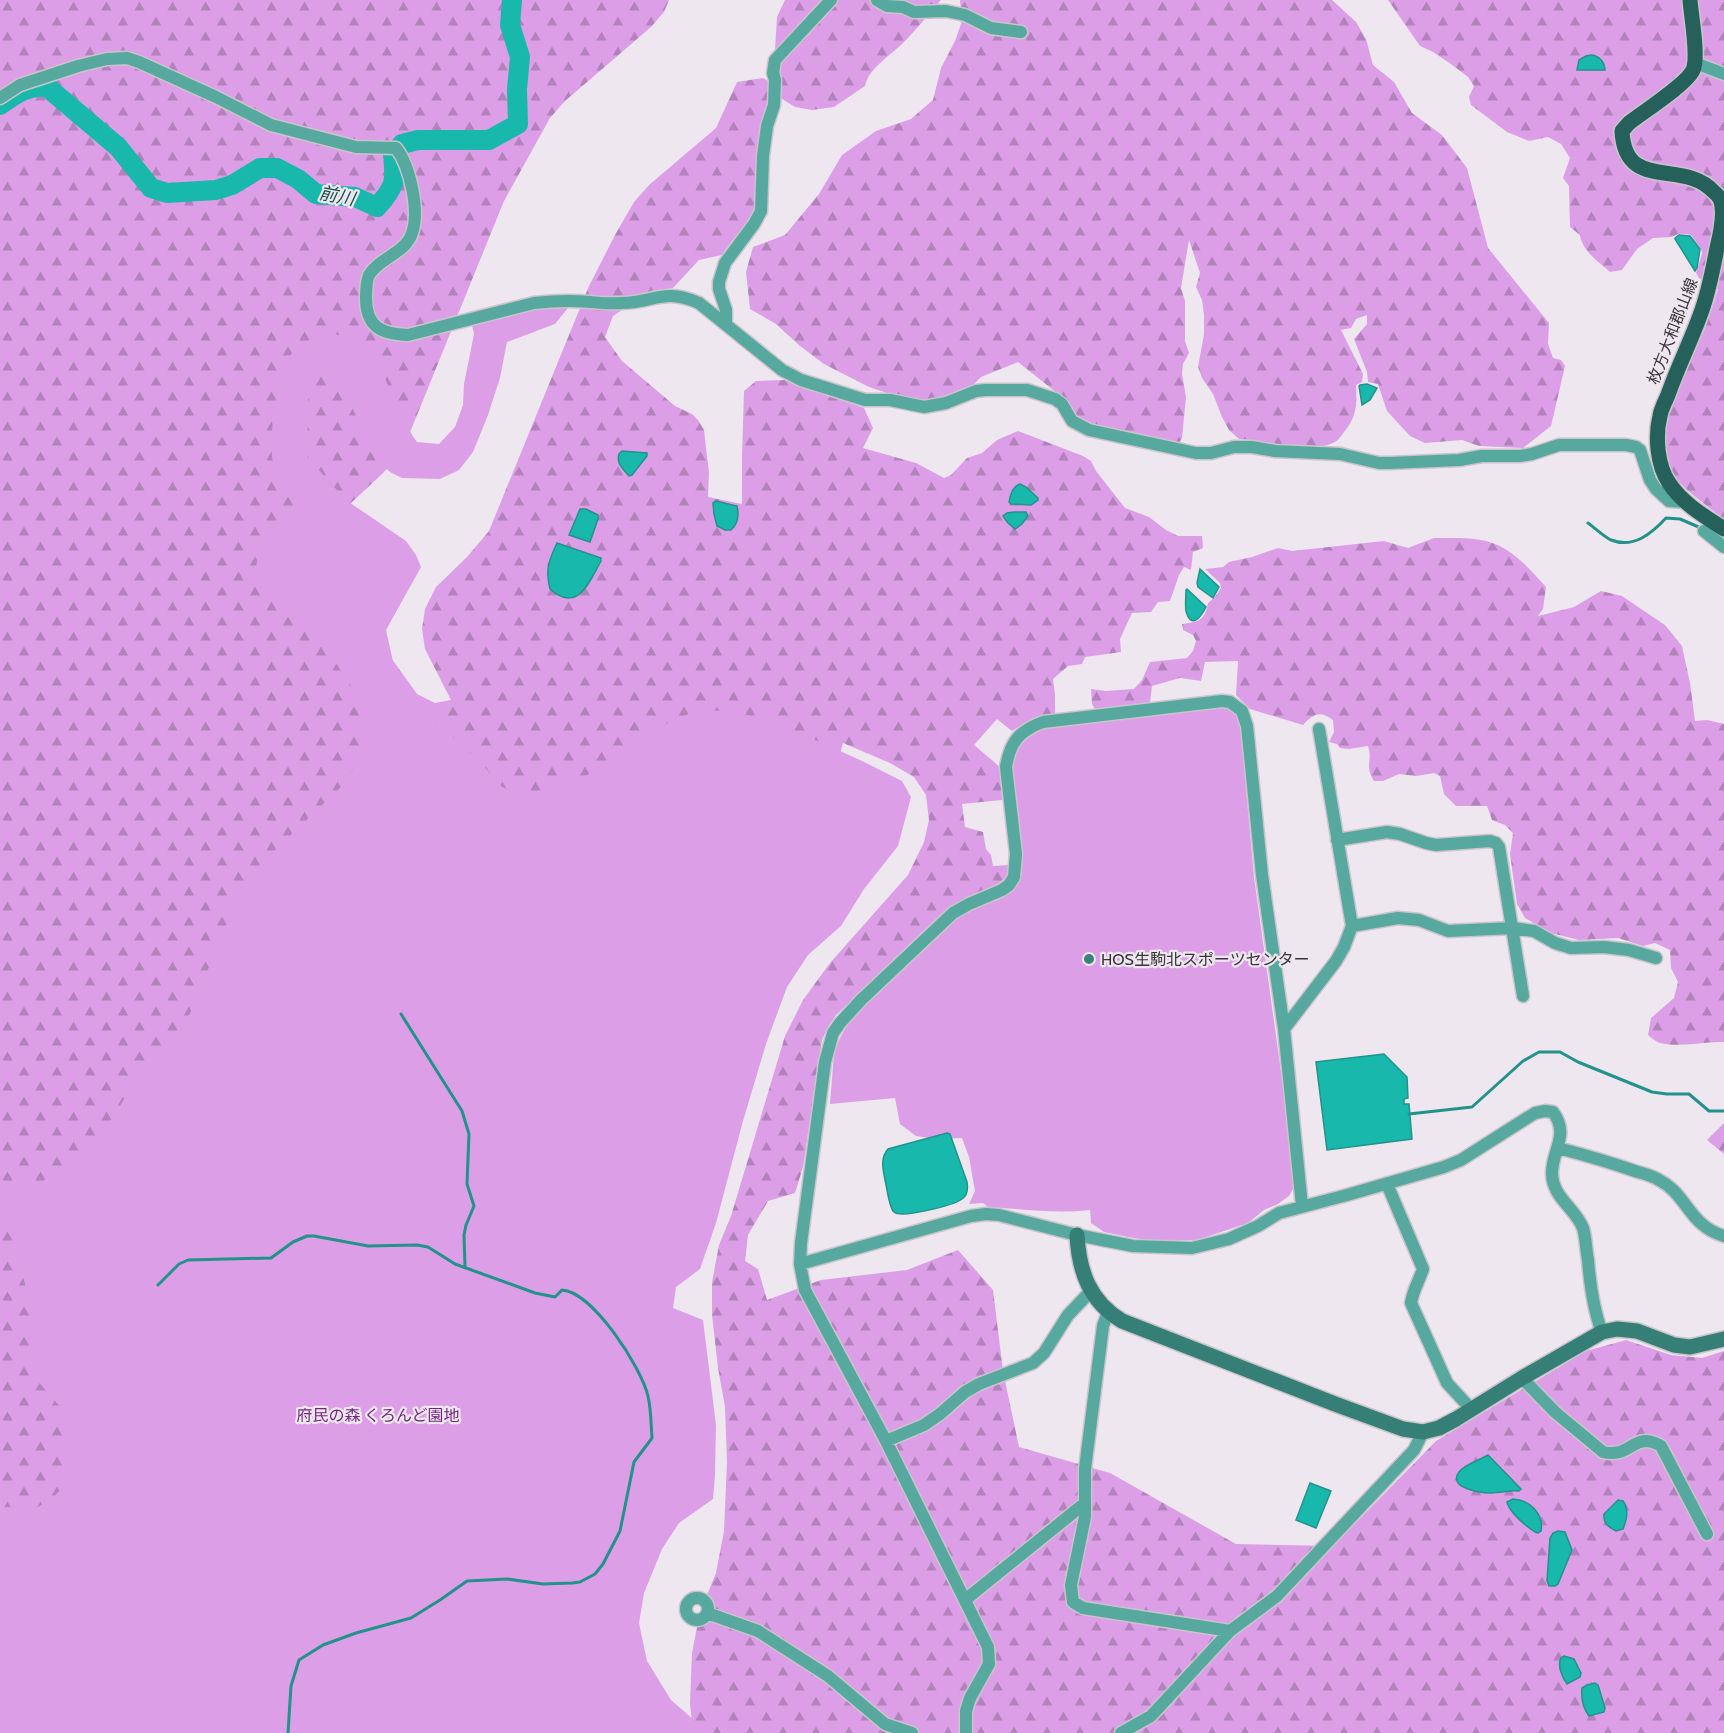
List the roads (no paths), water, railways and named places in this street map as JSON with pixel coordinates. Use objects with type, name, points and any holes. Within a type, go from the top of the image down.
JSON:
[{"type":"main road","points":[[1690,0],[1695,63]]},
{"type":"main road","name":"枚方大和郡山線","points":[[1695,63],[1693,71],[1684,81],[1629,123],[1622,131],[1623,144],[1629,159],[1643,168],[1656,172],[1698,179],[1720,197],[1722,208],[1720,231],[1711,280],[1702,310],[1659,417],[1659,458],[1668,482],[1685,502],[1724,529]]},
{"type":"street","points":[[726,323],[726,310],[720,294],[719,282],[724,262],[754,224],[761,211],[763,156],[767,126],[774,105],[775,60],[831,0]]},
{"type":"street","points":[[877,0],[887,6],[903,7],[914,12],[946,11],[965,15],[991,28],[1021,32]]},
{"type":"street","points":[[0,99],[20,85],[40,78],[107,59],[127,58],[216,97],[271,125],[356,147],[398,151],[411,186],[414,225],[409,239],[370,274],[367,282],[366,309],[370,320],[378,328],[392,334],[408,335],[534,303],[551,301],[622,303],[668,295],[684,296],[699,303],[726,323],[782,370],[801,380],[865,400],[890,400],[924,407],[946,403],[985,390],[1027,390],[1055,399],[1062,404],[1072,421],[1089,429],[1196,453],[1211,453],[1234,447],[1252,447],[1275,451],[1340,454],[1379,463],[1400,463],[1459,460],[1482,456],[1520,456],[1559,445],[1626,445],[1640,450],[1650,480],[1656,489],[1670,501],[1685,502]]},
{"type":"street","points":[[1695,63],[1724,74]]},
{"type":"street","points":[[1704,531],[1724,547]]},
{"type":"street","points":[[966,1733],[966,1711],[970,1698],[989,1664],[988,1647],[886,1441],[805,1290],[800,1264],[807,1190],[823,1074],[833,1033],[861,1000],[953,913],[1002,890],[1014,878],[1016,854],[1006,768],[1008,755],[1016,739],[1032,726],[1043,722],[1222,701],[1230,702],[1242,711],[1247,726],[1263,875],[1284,1029],[1302,1206]]},
{"type":"street","points":[[1284,1029],[1336,961],[1352,927],[1319,729]]},
{"type":"street","points":[[1337,840],[1387,832],[1426,843],[1490,841],[1496,843],[1499,847],[1523,996]]},
{"type":"street","points":[[1352,927],[1398,918],[1419,920],[1448,931],[1513,928],[1534,931],[1555,943],[1571,948],[1605,947],[1629,950],[1656,958]]},
{"type":"street","points":[[800,1264],[971,1216],[986,1214],[1133,1246],[1192,1248],[1229,1239],[1280,1213],[1444,1167],[1461,1160],[1535,1113],[1545,1111],[1554,1112],[1559,1120],[1561,1136],[1553,1162],[1552,1176],[1556,1191],[1582,1227],[1596,1317],[1602,1332]]},
{"type":"street","points":[[1558,1148],[1619,1165],[1660,1180],[1679,1197],[1698,1221],[1713,1233],[1724,1236]]},
{"type":"street","points":[[1386,1184],[1423,1269],[1413,1289],[1412,1302],[1447,1383],[1471,1409]]},
{"type":"street","points":[[1077,1234],[1080,1267],[1091,1291],[1108,1312],[1122,1321],[1403,1429],[1423,1432],[1438,1428],[1602,1332],[1617,1329],[1637,1331],[1674,1345],[1690,1347],[1724,1339]]},
{"type":"street","points":[[886,1441],[924,1425],[965,1392],[979,1384],[1033,1363],[1044,1353],[1068,1316],[1091,1291]]},
{"type":"street","points":[[1108,1312],[1103,1326],[1085,1469],[1085,1516],[1071,1585],[1073,1602],[1083,1608],[1230,1631]]},
{"type":"street","points":[[1522,1378],[1555,1412],[1603,1452],[1620,1453],[1641,1441],[1652,1441],[1661,1446],[1707,1534]]},
{"type":"street","points":[[1121,1733],[1151,1716],[1230,1631],[1277,1596],[1414,1450],[1423,1432]]},
{"type":"street","points":[[965,1600],[1085,1503]]},
{"type":"street","points":[[707,1613],[758,1631],[828,1676],[885,1724],[912,1733]]},
{"type":"waterway","name":"前川","points":[[0,105],[28,89],[47,87],[118,147],[151,188],[167,193],[216,190],[232,185],[260,168],[277,168],[298,179],[316,194],[355,197],[377,207],[393,184],[393,155],[402,144],[418,140],[489,140],[518,124],[517,89],[520,57],[510,25],[512,0]]},
{"type":"waterway","points":[[1588,523],[1611,540],[1619,542],[1642,538],[1666,518],[1680,519],[1701,528]]},
{"type":"waterway","points":[[401,1014],[462,1111],[469,1134],[467,1184],[474,1206],[464,1235],[465,1267]]},
{"type":"waterway","points":[[1409,1114],[1472,1107],[1523,1061],[1539,1052],[1560,1052],[1578,1062],[1652,1092],[1689,1094],[1709,1111],[1724,1111]]},
{"type":"waterway","points":[[158,1285],[179,1264],[188,1260],[271,1258],[293,1242],[307,1236],[368,1246],[417,1245],[428,1247],[455,1264],[535,1293],[555,1297],[562,1290],[588,1303],[626,1350],[644,1383],[648,1396],[652,1438],[634,1462],[620,1531],[603,1564],[595,1574],[580,1582],[572,1583],[543,1584],[507,1579],[467,1581],[411,1618],[323,1645],[299,1660],[291,1686],[288,1733]]},
{"type":"place","name":"HOS生駒北スポーツセンター","points":[[1089,959]]},
{"type":"park label","name":"府民の森 くろんど園地","points":[[378,1415]]}]
